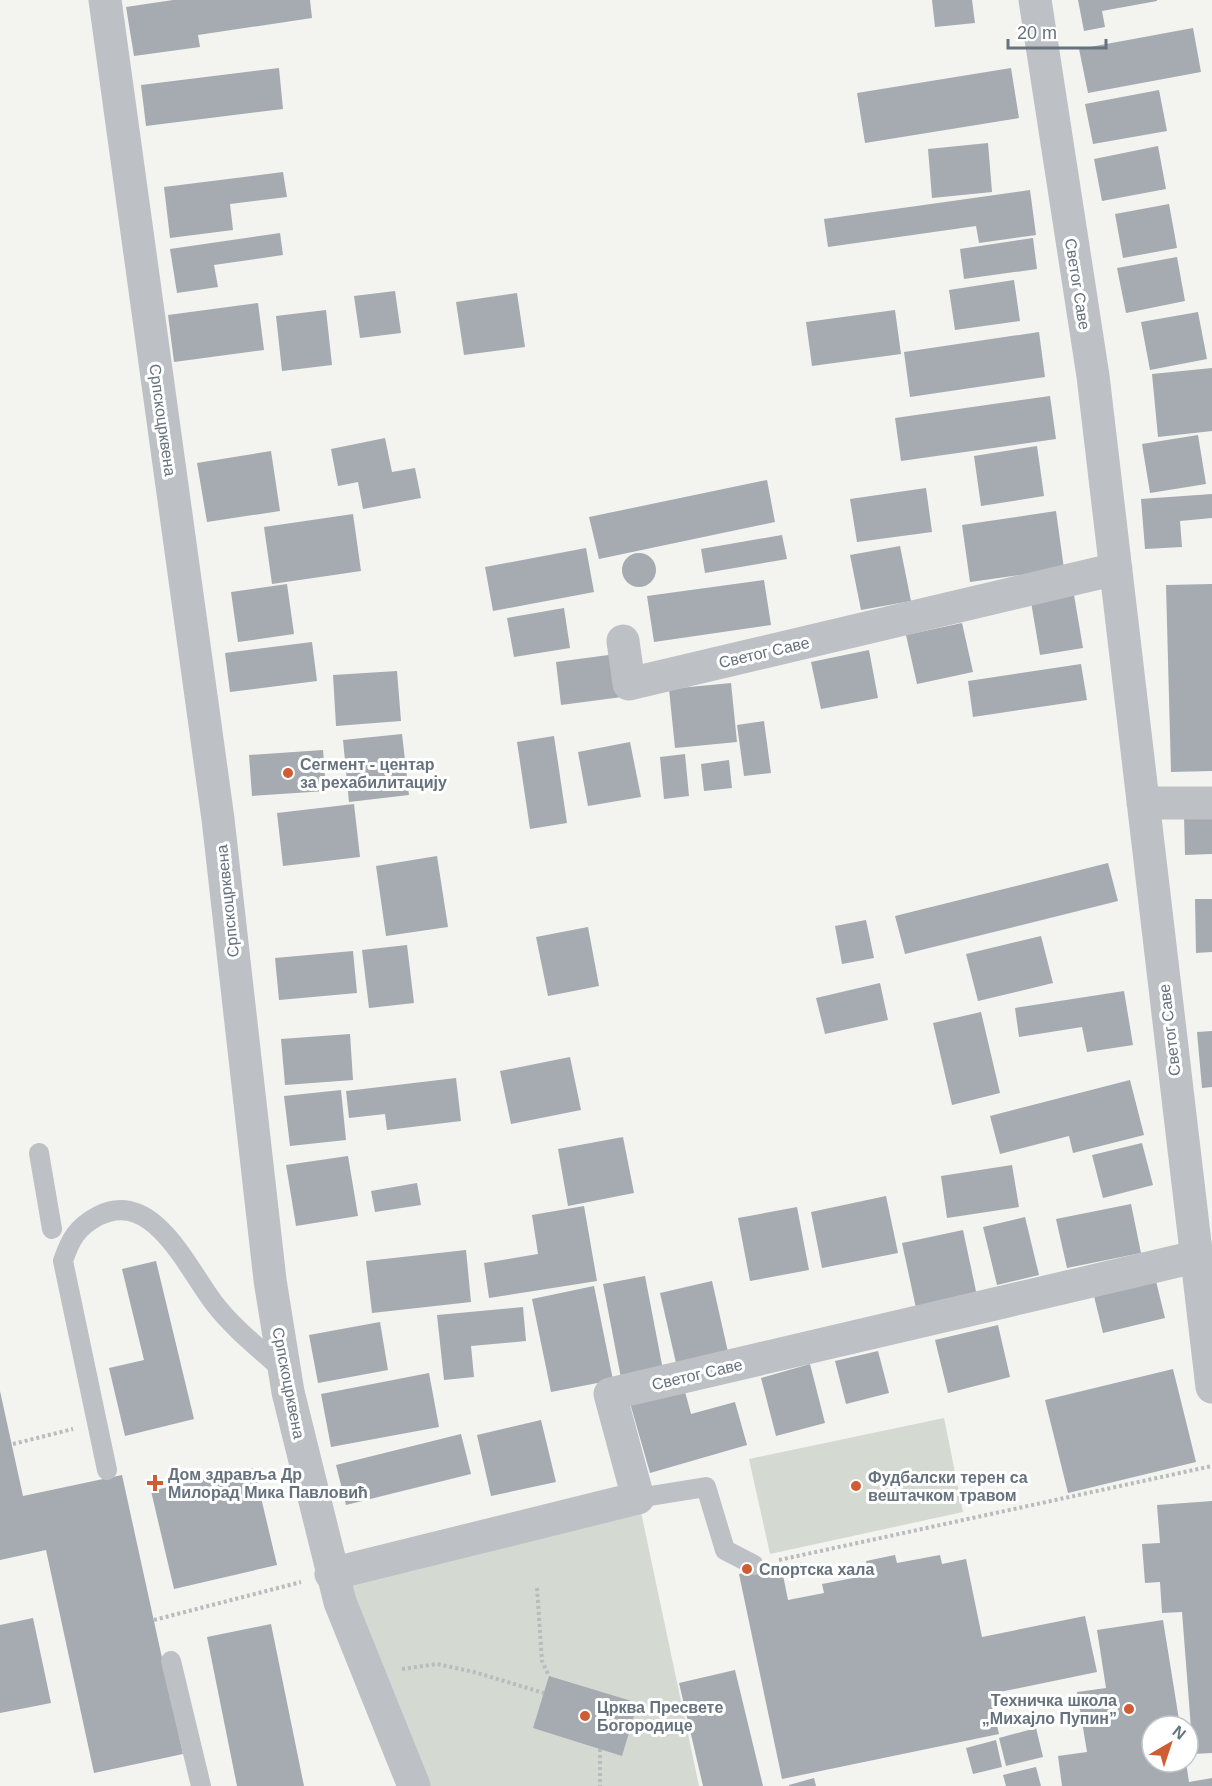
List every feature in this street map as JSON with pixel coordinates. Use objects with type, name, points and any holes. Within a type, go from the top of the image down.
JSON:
[{"type":"street","name":"Српскоцрквена","points":[[105,0],[218,819],[270,1280],[285,1372],[331,1574],[414,1786]]},
{"type":"street","name":"Светог Саве","points":[[1035,0],[1092,376],[1212,1387]]},
{"type":"street","name":"Светог Саве","points":[[623,641],[629,684],[1116,569]]},
{"type":"street","points":[[1143,803],[1212,803]]},
{"type":"street","name":"Светог Саве","points":[[638,1498],[610,1394],[1195,1257]]},
{"type":"street","points":[[331,1574],[638,1498]]},
{"type":"lane","points":[[39,1153],[52,1229]]},
{"type":"lane","points":[[107,1470],[63,1261],[71,1237],[87,1222],[109,1210],[128,1209],[145,1217],[163,1232],[214,1305],[285,1372]]},
{"type":"lane","points":[[638,1498],[706,1486],[725,1550],[754,1565]]},
{"type":"lane","points":[[171,1661],[201,1786]]},
{"type":"path","points":[[13,1444],[97,1423]]},
{"type":"path","points":[[754,1565],[1212,1466]]},
{"type":"path","points":[[154,1620],[331,1574]]},
{"type":"path","points":[[537,1588],[542,1661],[549,1676]]},
{"type":"path","points":[[369,1674],[437,1664],[474,1672],[544,1693]]},
{"type":"path","points":[[600,1749],[600,1786]]},
{"type":"shaded area","name":"Фудбалски терен са вештачком травом","points":[[944,1418],[963,1512],[770,1554],[749,1459]]},
{"type":"shaded area","points":[[638,1498],[699,1786],[405,1786],[331,1574]]},
{"type":"building","points":[[173,0],[310,0],[312,18],[198,35],[200,47],[134,56],[126,7]]},
{"type":"building","points":[[932,0],[972,0],[975,23],[935,27]]},
{"type":"building","points":[[1078,0],[1157,1],[1102,11],[1105,27],[1084,31]]},
{"type":"building","points":[[1193,28],[1201,72],[1088,93],[1079,49]]},
{"type":"building","points":[[279,68],[283,109],[146,126],[141,85]]},
{"type":"building","points":[[1011,68],[1019,118],[865,143],[857,93]]},
{"type":"building","points":[[1159,90],[1167,131],[1093,144],[1085,104]]},
{"type":"building","points":[[988,143],[992,192],[932,198],[928,149]]},
{"type":"building","points":[[1158,146],[1166,189],[1102,201],[1094,159]]},
{"type":"building","points":[[283,172],[287,197],[230,204],[233,230],[170,238],[164,187]]},
{"type":"building","points":[[1030,190],[1036,235],[979,243],[976,226],[828,247],[824,219]]},
{"type":"building","points":[[1169,204],[1177,248],[1123,258],[1115,214]]},
{"type":"building","points":[[280,233],[283,255],[214,265],[218,287],[177,293],[170,249]]},
{"type":"building","points":[[1033,238],[1037,269],[964,279],[960,249]]},
{"type":"building","points":[[1177,257],[1185,301],[1126,313],[1117,268]]},
{"type":"building","points":[[1014,280],[1020,321],[955,330],[949,290]]},
{"type":"building","points":[[395,291],[401,333],[360,338],[354,296]]},
{"type":"building","points":[[517,293],[525,347],[464,355],[456,302]]},
{"type":"building","points":[[258,303],[264,350],[174,362],[168,315]]},
{"type":"building","points":[[326,310],[332,365],[282,371],[276,316]]},
{"type":"building","points":[[895,310],[901,354],[812,366],[806,322]]},
{"type":"building","points":[[1198,312],[1207,359],[1150,370],[1141,322]]},
{"type":"building","points":[[1039,332],[1045,377],[910,397],[904,352]]},
{"type":"building","points":[[1212,368],[1212,431],[1158,437],[1152,374]]},
{"type":"building","points":[[1050,396],[1056,439],[901,461],[895,418]]},
{"type":"building","points":[[1198,435],[1206,484],[1150,493],[1142,444]]},
{"type":"building","points":[[385,438],[392,472],[415,468],[421,498],[363,509],[358,482],[338,486],[331,449]]},
{"type":"building","points":[[1037,446],[1044,496],[981,506],[974,456]]},
{"type":"building","points":[[271,451],[280,511],[207,522],[197,463]]},
{"type":"building","points":[[767,480],[775,522],[599,559],[589,517]]},
{"type":"building","points":[[926,488],[932,532],[857,542],[850,499]]},
{"type":"building","points":[[1212,494],[1212,518],[1180,521],[1182,547],[1145,549],[1141,499]]},
{"type":"building","points":[[1056,511],[1064,569],[970,582],[962,525]]},
{"type":"building","points":[[353,514],[361,571],[272,584],[264,527]]},
{"type":"building","points":[[782,535],[787,559],[705,573],[701,549]]},
{"type":"building","points":[[900,546],[911,601],[861,610],[850,555]]},
{"type":"building","points":[[586,548],[594,592],[493,611],[485,567]]},
{"type":"building","points":[[639,553],[651,558],[656,570],[651,582],[639,587],[627,582],[622,570],[627,558]]},
{"type":"building","points":[[764,580],[771,625],[654,642],[647,596]]},
{"type":"building","points":[[287,584],[294,634],[238,642],[231,592]]},
{"type":"building","points":[[1212,584],[1212,771],[1171,772],[1166,585]]},
{"type":"building","points":[[1074,595],[1083,648],[1040,655],[1031,602]]},
{"type":"building","points":[[564,608],[570,648],[514,657],[507,618]]},
{"type":"building","points":[[962,623],[973,672],[917,684],[906,635]]},
{"type":"building","points":[[312,642],[317,681],[230,692],[225,653]]},
{"type":"building","points":[[869,650],[878,698],[821,709],[811,662]]},
{"type":"building","points":[[616,654],[622,697],[561,705],[556,662]]},
{"type":"building","points":[[1081,664],[1087,700],[973,717],[968,681]]},
{"type":"building","points":[[397,671],[401,721],[336,726],[333,675]]},
{"type":"building","points":[[731,683],[737,742],[675,748],[669,689]]},
{"type":"building","points":[[764,721],[771,773],[744,776],[737,725]]},
{"type":"building","points":[[402,734],[409,795],[349,802],[343,740]]},
{"type":"building","points":[[554,736],[567,823],[530,829],[517,742]]},
{"type":"building","points":[[630,742],[641,797],[588,806],[578,752]]},
{"type":"building","name":"Сегмент - центар за рехабилитацију","points":[[323,750],[326,791],[252,796],[249,755]]},
{"type":"building","points":[[685,754],[689,796],[664,799],[660,757]]},
{"type":"building","points":[[729,760],[732,788],[704,791],[701,764]]},
{"type":"building","points":[[354,804],[360,857],[283,866],[277,813]]},
{"type":"building","points":[[1212,814],[1212,854],[1185,855],[1184,815]]},
{"type":"building","points":[[437,856],[448,927],[386,936],[376,866]]},
{"type":"building","points":[[1108,863],[1118,901],[905,954],[895,916]]},
{"type":"building","points":[[1195,899],[1212,899],[1212,952],[1196,953]]},
{"type":"building","points":[[866,920],[874,958],[842,964],[835,926]]},
{"type":"building","points":[[588,927],[599,986],[548,996],[536,937]]},
{"type":"building","points":[[1041,936],[1053,983],[978,1001],[966,954]]},
{"type":"building","points":[[407,945],[414,1003],[369,1008],[362,950]]},
{"type":"building","points":[[353,951],[357,993],[279,1000],[275,958]]},
{"type":"building","points":[[880,983],[888,1020],[825,1034],[816,998]]},
{"type":"building","points":[[1124,991],[1133,1045],[1087,1052],[1082,1027],[1019,1037],[1015,1008]]},
{"type":"building","points":[[981,1012],[1000,1093],[952,1105],[933,1023]]},
{"type":"building","points":[[1212,1031],[1212,1087],[1202,1088],[1197,1032]]},
{"type":"building","points":[[350,1034],[353,1080],[285,1085],[281,1039]]},
{"type":"building","points":[[570,1057],[581,1110],[511,1124],[500,1071]]},
{"type":"building","points":[[456,1078],[461,1121],[387,1130],[385,1114],[349,1118],[346,1091]]},
{"type":"building","points":[[1130,1080],[1144,1135],[1073,1153],[1069,1136],[1000,1154],[990,1116]]},
{"type":"building","points":[[341,1090],[346,1140],[290,1146],[284,1096]]},
{"type":"building","points":[[623,1137],[634,1193],[568,1206],[558,1149]]},
{"type":"building","points":[[1142,1143],[1153,1185],[1103,1198],[1092,1155]]},
{"type":"building","points":[[348,1156],[358,1216],[296,1226],[286,1165]]},
{"type":"building","points":[[1012,1165],[1019,1207],[947,1218],[941,1176]]},
{"type":"building","points":[[417,1183],[421,1205],[375,1212],[371,1191]]},
{"type":"building","points":[[886,1196],[898,1253],[822,1268],[811,1212]]},
{"type":"building","points":[[1131,1204],[1141,1253],[1067,1268],[1056,1219]]},
{"type":"building","points":[[584,1206],[597,1281],[489,1298],[484,1263],[538,1254],[532,1215]]},
{"type":"building","points":[[797,1207],[809,1270],[750,1281],[738,1218]]},
{"type":"building","points":[[1025,1217],[1039,1275],[997,1285],[983,1227]]},
{"type":"building","points":[[963,1230],[977,1296],[916,1308],[902,1243]]},
{"type":"building","points":[[466,1250],[471,1302],[372,1313],[366,1261]]},
{"type":"building","points":[[156,1261],[194,1419],[125,1436],[109,1368],[144,1360],[122,1269]]},
{"type":"building","points":[[645,1276],[663,1370],[621,1378],[603,1284]]},
{"type":"building","points":[[1155,1277],[1165,1318],[1103,1333],[1093,1292]]},
{"type":"building","points":[[712,1281],[728,1352],[676,1363],[660,1293]]},
{"type":"building","points":[[594,1286],[613,1380],[551,1392],[532,1299]]},
{"type":"building","points":[[523,1307],[526,1341],[471,1346],[474,1377],[444,1380],[437,1315]]},
{"type":"building","points":[[380,1322],[388,1370],[318,1383],[309,1335]]},
{"type":"building","points":[[998,1325],[1010,1377],[948,1393],[935,1340]]},
{"type":"building","points":[[878,1351],[889,1393],[846,1404],[835,1361]]},
{"type":"building","points":[[810,1364],[825,1423],[776,1436],[761,1378]]},
{"type":"building","points":[[1173,1369],[1196,1462],[1068,1493],[1045,1400]]},
{"type":"building","points":[[429,1373],[439,1427],[331,1447],[321,1394]]},
{"type":"building","points":[[684,1388],[691,1414],[735,1402],[747,1445],[650,1473],[630,1403]]},
{"type":"building","points":[[0,1391],[23,1496],[122,1475],[183,1754],[94,1773],[46,1550],[0,1560]]},
{"type":"building","points":[[541,1420],[556,1482],[491,1496],[477,1435]]},
{"type":"building","points":[[461,1434],[471,1474],[346,1505],[336,1465]]},
{"type":"building","points":[[254,1468],[277,1565],[174,1589],[151,1491]]},
{"type":"building","points":[[1212,1501],[1212,1753],[1200,1754],[1200,1714],[1190,1714],[1182,1612],[1162,1613],[1160,1582],[1145,1583],[1142,1544],[1160,1543],[1157,1505]]},
{"type":"building","points":[[895,1555],[897,1563],[940,1555],[942,1564],[966,1559],[982,1637],[1085,1616],[1097,1672],[990,1694],[999,1734],[782,1779],[739,1574],[781,1565],[788,1600],[824,1593],[822,1584],[869,1575],[866,1561]]},
{"type":"building","points":[[33,1618],[51,1703],[0,1713],[0,1625]]},
{"type":"building","name":"Техничка школа „Михајло Пупин”","points":[[1163,1620],[1178,1714],[1140,1714],[1140,1774],[1188,1774],[1189,1782],[1212,1778],[1212,1786],[1062,1786],[1058,1756],[1087,1752],[1077,1692],[1106,1688],[1097,1630]]},
{"type":"building","points":[[271,1624],[304,1786],[237,1786],[207,1637]]},
{"type":"building","points":[[735,1670],[763,1786],[703,1786],[679,1683]]},
{"type":"building","name":"Црква Пресвете Богородице","points":[[549,1676],[638,1703],[622,1756],[533,1728]]},
{"type":"building","points":[[1036,1728],[1043,1757],[1006,1766],[999,1738]]},
{"type":"building","points":[[996,1740],[1002,1767],[973,1774],[966,1748]]},
{"type":"building","points":[[1036,1767],[1041,1786],[1006,1786],[1003,1775]]},
{"type":"building","points":[[814,1778],[816,1786],[789,1786],[789,1785]]},
{"type":"place","name":"Сегмент - центар за рехабилитацију","points":[[288,773]]},
{"type":"place","name":"Дом здравља Др Милорад Мика Павловић","points":[[155,1483]]},
{"type":"place","name":"Фудбалски терен са вештачком травом","points":[[856,1486]]},
{"type":"place","name":"Спортска хала","points":[[747,1569]]},
{"type":"place","name":"Техничка школа „Михајло Пупин”","points":[[1129,1709]]},
{"type":"place","name":"Црква Пресвете Богородице","points":[[585,1716]]}]
